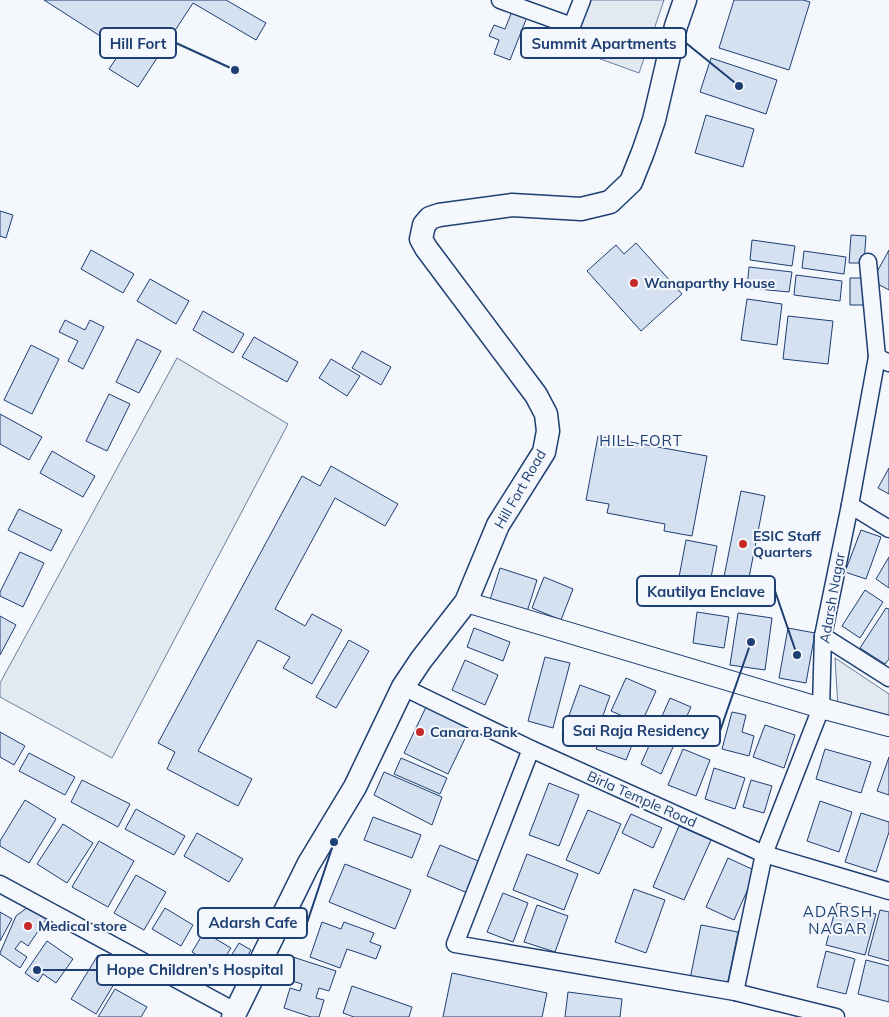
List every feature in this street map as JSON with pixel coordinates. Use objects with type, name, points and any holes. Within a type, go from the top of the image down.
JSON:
[{"type":"main road","name":"Hill Fort Road","points":[[234,1014],[308,865],[355,787],[403,687],[421,660],[466,602],[498,525],[544,452],[548,431],[546,414],[536,395],[426,248],[421,239],[424,225],[430,218],[439,214],[464,210],[512,205],[581,209],[610,202],[630,182],[643,152],[654,120],[676,26],[685,0]]},
{"type":"street","points":[[500,0],[569,25],[573,23],[582,0]]},
{"type":"street","name":"Adarsh Nagar","points":[[735,992],[764,854],[821,708],[823,636],[883,360],[868,262]]},
{"type":"street","points":[[850,505],[889,529]]},
{"type":"street","points":[[466,602],[821,708],[889,726]]},
{"type":"street","points":[[823,636],[889,678]]},
{"type":"street","name":"Birla Temple Road","points":[[403,687],[531,749],[764,854],[889,891]]},
{"type":"street","points":[[531,749],[455,944],[735,992],[836,1017]]},
{"type":"street","points":[[0,884],[234,1014]]},
{"type":"shaded area","points":[[588,0],[664,0],[639,73],[573,49]]},
{"type":"shaded area","points":[[177,358],[288,424],[112,758],[0,697],[0,683]]},
{"type":"shaded area","points":[[835,658],[889,694],[889,720],[838,708]]},
{"type":"building","points":[[44,0],[226,0],[266,23],[256,40],[193,3],[138,87],[109,69],[122,50]]},
{"type":"building","points":[[734,0],[803,0],[810,2],[789,70],[719,48]]},
{"type":"building","points":[[514,6],[529,12],[510,60],[494,54],[499,40],[489,36],[494,25],[505,29]]},
{"type":"building","points":[[711,58],[777,80],[766,114],[700,92]]},
{"type":"building","points":[[706,115],[754,129],[743,167],[695,153]]},
{"type":"building","points":[[0,211],[13,215],[6,238],[0,236]]},
{"type":"building","points":[[851,235],[866,236],[864,263],[849,263]]},
{"type":"building","points":[[752,240],[795,246],[792,266],[750,260]]},
{"type":"building","name":"Wanaparthy House","points":[[636,243],[682,294],[641,331],[587,271],[616,245],[624,254]]},
{"type":"building","points":[[91,250],[134,274],[123,293],[81,269]]},
{"type":"building","points":[[889,250],[889,290],[872,281]]},
{"type":"building","points":[[804,251],[846,257],[844,274],[802,268]]},
{"type":"building","points":[[749,267],[792,272],[789,292],[747,288]]},
{"type":"building","points":[[796,275],[842,281],[840,301],[794,295]]},
{"type":"building","points":[[850,278],[865,278],[864,305],[850,305]]},
{"type":"building","points":[[150,279],[189,301],[176,324],[137,301]]},
{"type":"building","points":[[747,299],[782,304],[777,345],[741,340]]},
{"type":"building","points":[[203,311],[244,334],[233,353],[193,330]]},
{"type":"building","points":[[788,316],[833,321],[828,364],[783,359]]},
{"type":"building","points":[[65,320],[85,330],[90,320],[104,327],[83,369],[68,361],[78,341],[59,332]]},
{"type":"building","points":[[254,337],[298,362],[287,382],[242,357]]},
{"type":"building","points":[[137,339],[161,351],[139,393],[116,382]]},
{"type":"building","points":[[31,345],[59,359],[32,414],[4,400]]},
{"type":"building","points":[[362,351],[391,367],[381,385],[352,368]]},
{"type":"building","points":[[331,359],[360,376],[347,396],[319,378]]},
{"type":"building","points":[[109,394],[130,404],[107,451],[86,441]]},
{"type":"building","points":[[0,414],[42,437],[29,460],[0,444]]},
{"type":"building","points":[[598,436],[707,456],[692,536],[664,531],[665,524],[607,513],[609,504],[586,500]]},
{"type":"building","points":[[52,451],[95,476],[83,497],[40,473]]},
{"type":"building","points":[[331,466],[398,504],[385,526],[335,498],[275,609],[305,626],[312,614],[342,630],[312,684],[283,668],[290,657],[258,640],[198,751],[252,779],[238,806],[167,769],[175,752],[158,743],[302,476],[320,486]]},
{"type":"building","points":[[889,468],[889,494],[878,488]]},
{"type":"building","name":"ESIC Staff Quarters","points":[[741,491],[765,496],[745,598],[721,592]]},
{"type":"building","points":[[19,509],[62,530],[51,551],[8,530]]},
{"type":"building","points":[[861,530],[881,537],[866,579],[845,572]]},
{"type":"building","points":[[686,540],[717,546],[707,599],[676,593]]},
{"type":"building","points":[[20,552],[44,563],[23,607],[0,596],[0,592]]},
{"type":"building","points":[[889,557],[889,588],[876,579]]},
{"type":"building","points":[[500,568],[537,580],[526,615],[489,603]]},
{"type":"building","points":[[544,577],[573,589],[561,620],[532,608]]},
{"type":"building","points":[[865,590],[883,602],[860,638],[842,626]]},
{"type":"building","points":[[886,608],[889,609],[889,659],[885,664],[860,648]]},
{"type":"building","points":[[697,612],[729,617],[724,648],[693,643]]},
{"type":"building","points":[[738,613],[772,618],[765,670],[730,665]]},
{"type":"building","points":[[0,616],[16,625],[0,655]]},
{"type":"building","points":[[474,628],[510,642],[503,661],[467,647]]},
{"type":"building","points":[[788,628],[815,633],[806,683],[779,678]]},
{"type":"building","points":[[349,640],[369,651],[336,708],[316,697]]},
{"type":"building","points":[[545,657],[570,663],[553,728],[528,721]]},
{"type":"building","points":[[465,660],[498,675],[485,705],[452,690]]},
{"type":"building","points":[[626,678],[656,691],[641,724],[611,711]]},
{"type":"building","points":[[580,685],[610,696],[592,746],[562,735]]},
{"type":"building","points":[[670,698],[691,707],[661,774],[641,764]]},
{"type":"building","points":[[427,705],[471,726],[448,774],[404,753]]},
{"type":"building","points":[[732,712],[746,715],[742,732],[754,736],[749,756],[722,749]]},
{"type":"building","points":[[609,717],[639,728],[626,760],[596,749]]},
{"type":"building","points":[[765,725],[795,735],[784,768],[753,757]]},
{"type":"building","points":[[0,732],[25,746],[14,765],[0,757]]},
{"type":"building","points":[[683,749],[710,760],[696,796],[668,785]]},
{"type":"building","points":[[825,749],[871,762],[861,793],[816,779]]},
{"type":"building","points":[[29,753],[75,777],[65,795],[19,771]]},
{"type":"building","points":[[889,757],[889,795],[877,791]]},
{"type":"building","points":[[401,758],[447,778],[440,794],[394,774]]},
{"type":"building","points":[[714,768],[745,778],[735,809],[705,799]]},
{"type":"building","points":[[384,772],[442,797],[432,825],[374,795]]},
{"type":"building","points":[[82,780],[130,804],[118,827],[71,802]]},
{"type":"building","points":[[751,780],[772,786],[764,813],[743,807]]},
{"type":"building","points":[[549,783],[579,795],[559,846],[529,835]]},
{"type":"building","points":[[25,800],[56,819],[29,863],[0,846],[0,841]]},
{"type":"building","points":[[820,801],[852,812],[839,852],[807,841]]},
{"type":"building","points":[[136,809],[185,836],[174,855],[125,829]]},
{"type":"building","points":[[588,810],[621,824],[599,874],[566,860]]},
{"type":"building","points":[[861,813],[889,822],[889,832],[876,872],[845,862]]},
{"type":"building","points":[[631,814],[662,828],[653,848],[622,833]]},
{"type":"building","points":[[373,817],[421,835],[412,858],[364,840]]},
{"type":"building","points":[[63,824],[93,843],[67,883],[37,864]]},
{"type":"building","points":[[679,826],[711,840],[684,900],[653,887]]},
{"type":"building","points":[[197,833],[243,859],[229,882],[184,856]]},
{"type":"building","points":[[99,841],[134,861],[108,907],[72,887]]},
{"type":"building","points":[[440,845],[483,863],[470,894],[427,876]]},
{"type":"building","points":[[527,854],[578,874],[564,910],[513,890]]},
{"type":"building","points":[[728,858],[756,871],[734,920],[706,907]]},
{"type":"building","points":[[345,864],[411,890],[395,929],[329,902]]},
{"type":"building","points":[[136,875],[166,892],[144,930],[114,913]]},
{"type":"building","points":[[634,889],[665,900],[646,953],[615,942]]},
{"type":"building","points":[[503,893],[528,903],[513,942],[487,932]]},
{"type":"building","points":[[837,903],[876,914],[865,955],[826,945]]},
{"type":"building","points":[[32,904],[49,915],[28,946],[21,941],[15,949],[27,957],[20,968],[0,953],[16,916]]},
{"type":"building","points":[[537,905],[568,916],[555,952],[524,942]]},
{"type":"building","points":[[165,908],[193,925],[181,946],[152,929]]},
{"type":"building","points":[[880,910],[889,912],[889,961],[868,955]]},
{"type":"building","points":[[0,912],[12,919],[0,941]]},
{"type":"building","points":[[322,922],[341,929],[344,922],[374,933],[370,942],[381,946],[376,959],[347,949],[340,968],[310,957]]},
{"type":"building","points":[[701,925],[738,932],[727,986],[690,979]]},
{"type":"building","points":[[204,932],[231,948],[218,968],[192,952]]},
{"type":"building","points":[[47,941],[73,959],[56,983],[43,974],[38,982],[25,973]]},
{"type":"building","points":[[239,943],[251,950],[236,974],[224,967]]},
{"type":"building","points":[[826,951],[855,959],[846,994],[817,987]]},
{"type":"building","points":[[98,955],[123,969],[96,1014],[71,999]]},
{"type":"building","points":[[293,957],[336,971],[329,991],[319,988],[316,998],[324,1000],[319,1017],[311,1017],[284,1008],[290,988],[300,991],[302,984],[286,979]]},
{"type":"building","points":[[866,960],[889,966],[889,1002],[858,994]]},
{"type":"building","points":[[452,973],[547,993],[542,1017],[443,1017]]},
{"type":"building","points":[[352,986],[412,1007],[409,1017],[354,1017],[343,1013]]},
{"type":"building","points":[[115,989],[147,1007],[141,1017],[98,1017]]},
{"type":"building","points":[[568,992],[622,999],[620,1017],[565,1017]]},
{"type":"place","name":"Hill Fort","points":[[235,70]]},
{"type":"place","name":"Summit Apartments","points":[[739,86]]},
{"type":"place","name":"Wanaparthy House","points":[[634,283]]},
{"type":"place","name":"ESIC Staff Quarters","points":[[743,544]]},
{"type":"place","name":"Sai Raja Residency","points":[[751,642]]},
{"type":"place","name":"Kautilya Enclave","points":[[797,655]]},
{"type":"place","name":"Canara Bank","points":[[420,732]]},
{"type":"place","name":"Adarsh Cafe","points":[[334,842]]},
{"type":"place","name":"Medical store","points":[[28,926]]},
{"type":"place","name":"Hope Children's Hospital","points":[[37,970]]},
{"type":"district","name":"HILL FORT","points":[[641,440]]},
{"type":"district","name":"ADARSH NAGAR","points":[[838,920]]}]
